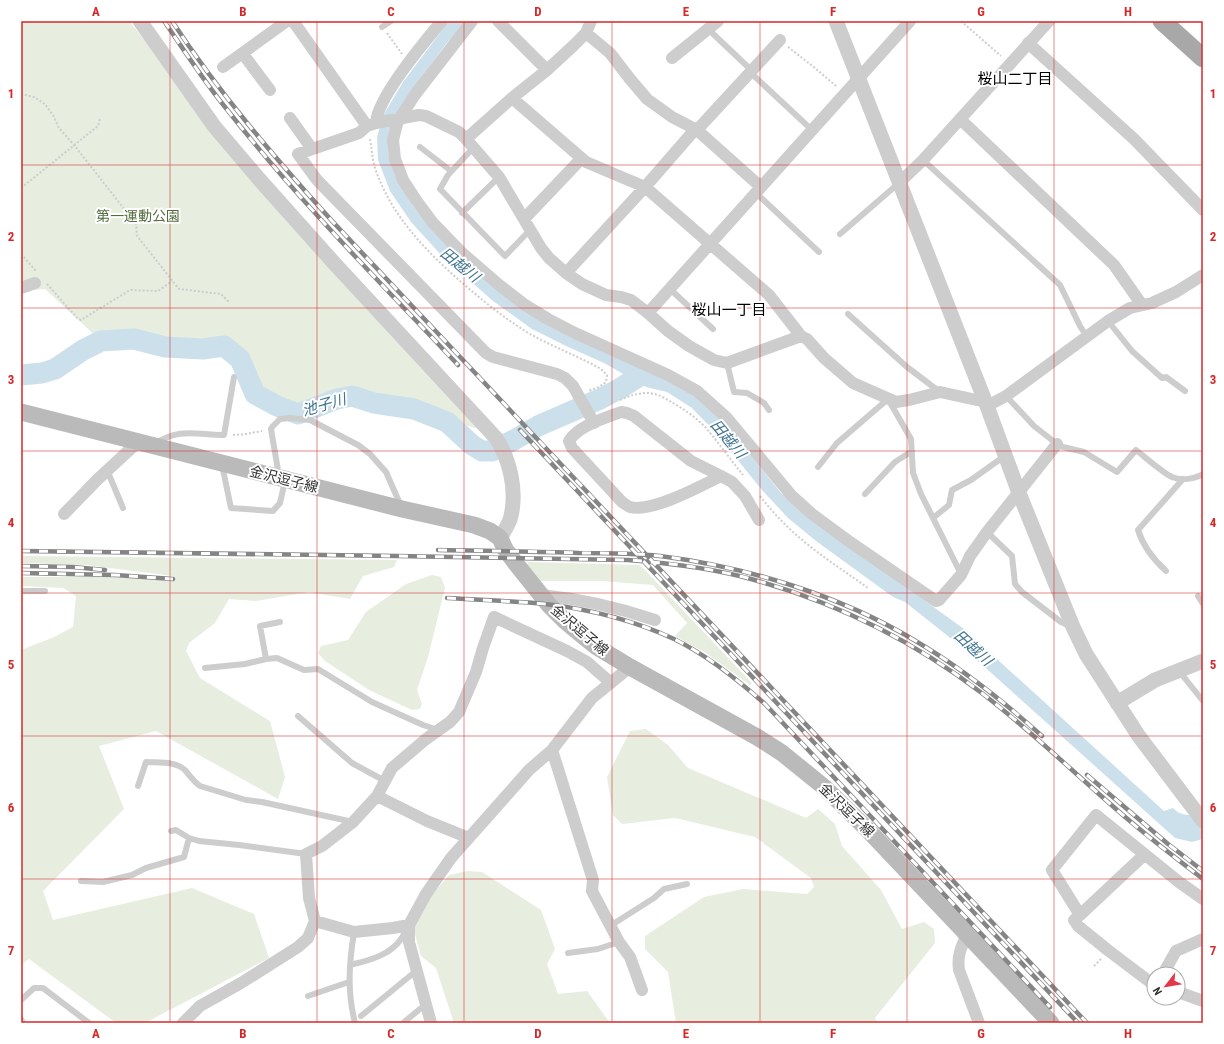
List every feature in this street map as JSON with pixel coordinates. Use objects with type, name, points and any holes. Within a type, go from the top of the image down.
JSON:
[{"type":"main road","points":[[1164,21],[1202,55]]},
{"type":"main road","name":"金沢逗子線","points":[[21,412],[402,509],[474,525],[490,531],[500,538],[505,549],[541,595],[565,621],[582,636],[630,667],[740,727],[782,753],[847,808],[1051,1023]]},
{"type":"street","points":[[140,21],[214,126],[258,179],[491,432],[501,446],[507,461],[512,482],[512,511],[511,517],[500,538]]},
{"type":"street","points":[[224,67],[287,21]]},
{"type":"street","points":[[293,21],[374,124]]},
{"type":"street","points":[[374,124],[381,104],[390,89],[442,21]]},
{"type":"street","points":[[472,21],[398,118],[393,140],[395,159],[403,180],[416,200],[433,223],[461,252],[525,305],[575,333],[668,375],[697,391],[727,418],[792,496],[812,514],[850,542],[936,601],[939,600],[961,575],[970,556],[987,532],[1057,444]]},
{"type":"street","points":[[498,21],[547,70]]},
{"type":"street","points":[[836,21],[1006,455],[1019,493],[1073,627],[1086,654],[1138,735],[1199,812]]},
{"type":"street","points":[[648,313],[910,21]]},
{"type":"street","points":[[899,184],[923,160],[1049,21]]},
{"type":"street","points":[[672,58],[714,23]]},
{"type":"street","points":[[469,144],[512,98],[547,70],[573,46],[586,26],[610,52],[647,99],[672,117],[697,130],[759,190]]},
{"type":"street","points":[[566,273],[692,133],[697,130],[780,40]]},
{"type":"street","points":[[1028,43],[1134,139],[1203,210]]},
{"type":"street","points":[[243,54],[270,90]]},
{"type":"street","points":[[512,98],[581,159],[645,187],[769,295],[801,336],[807,339],[824,358],[853,383],[896,402],[940,392],[986,404],[1006,396],[1108,321],[1130,308],[1152,303],[1176,292],[1203,275]]},
{"type":"street","points":[[591,418],[573,386],[565,378],[557,374],[493,357],[486,353],[316,180],[298,154],[359,133],[374,124],[398,118],[419,115],[426,116],[459,132],[492,167],[541,248],[549,258],[566,273],[582,284],[606,295],[631,300],[668,331],[689,346],[714,360],[727,363],[801,336]]},
{"type":"street","points":[[290,118],[312,148]]},
{"type":"street","points":[[960,119],[1114,265],[1142,305]]},
{"type":"street","points":[[524,219],[581,159]]},
{"type":"street","points":[[21,288],[39,279]]},
{"type":"street","points":[[721,476],[705,485],[660,504],[635,508],[628,507],[572,448],[570,442],[572,436],[591,418],[621,412],[627,413],[634,416],[691,461],[721,476],[732,482],[745,496],[759,520]]},
{"type":"street","points":[[64,514],[107,470],[145,444]]},
{"type":"street","points":[[541,595],[609,605],[655,620]]},
{"type":"street","points":[[190,1020],[200,1006],[241,983],[298,947],[308,938],[315,921],[309,898],[306,854],[322,846],[353,822],[376,796],[392,768],[426,739],[450,722],[459,712],[476,672],[494,617],[567,651],[586,662],[611,683]]},
{"type":"street","points":[[1117,703],[1155,680],[1203,661]]},
{"type":"street","points":[[431,1023],[409,942],[408,925],[426,894],[451,858],[529,770],[552,750],[592,698],[630,667]]},
{"type":"street","points":[[552,750],[593,880],[592,891],[619,942],[630,957],[642,990]]},
{"type":"street","points":[[376,796],[427,822],[469,838]]},
{"type":"street","points":[[1080,915],[1052,870],[1096,815],[1144,855],[1203,899]]},
{"type":"street","points":[[1144,855],[1074,920],[1078,926],[1146,979]]},
{"type":"street","points":[[315,921],[354,932],[408,925]]},
{"type":"street","points":[[967,935],[960,949],[958,961],[959,970],[979,1023]]},
{"type":"street","points":[[1168,966],[1176,951],[1203,938]]},
{"type":"street","points":[[1186,995],[1203,1001]]},
{"type":"lane","points":[[382,27],[391,21]]},
{"type":"lane","points":[[714,23],[748,67],[750,73],[812,130]]},
{"type":"lane","points":[[469,144],[440,189],[505,256],[530,230]]},
{"type":"lane","points":[[420,146],[451,171]]},
{"type":"lane","points":[[923,160],[1060,285],[1086,336]]},
{"type":"lane","points":[[462,213],[499,177]]},
{"type":"lane","points":[[840,234],[899,184]]},
{"type":"lane","points":[[759,190],[820,252]]},
{"type":"lane","points":[[670,289],[713,329]]},
{"type":"lane","points":[[848,314],[907,367],[940,392]]},
{"type":"lane","points":[[1108,321],[1132,351],[1162,378],[1166,377],[1185,391]]},
{"type":"lane","points":[[727,363],[734,392],[747,393],[764,402],[769,410]]},
{"type":"lane","points":[[145,444],[180,432],[224,435],[234,377]]},
{"type":"lane","points":[[1006,396],[1034,426],[1057,444],[1084,452],[1118,472],[1136,450],[1170,477],[1183,479],[1203,474]]},
{"type":"lane","points":[[818,468],[838,443],[888,398],[911,439],[914,473],[921,494],[961,575]]},
{"type":"lane","points":[[222,464],[231,508],[273,510],[280,503],[282,479],[271,429],[280,419],[290,418],[310,420],[358,445],[370,454],[386,472],[402,509]]},
{"type":"lane","points":[[865,494],[895,462],[912,451]]},
{"type":"lane","points":[[933,518],[949,505],[952,490],[971,480],[1006,455]]},
{"type":"lane","points":[[107,470],[123,508]]},
{"type":"lane","points":[[1166,571],[1153,559],[1138,530],[1183,479]]},
{"type":"lane","points":[[987,532],[1012,556],[1016,584],[1022,592],[1061,622],[1073,627]]},
{"type":"lane","points":[[21,591],[45,591]]},
{"type":"lane","points":[[1198,596],[1203,604]]},
{"type":"lane","points":[[266,659],[260,626],[280,622]]},
{"type":"lane","points":[[205,668],[245,664],[277,658],[304,670],[318,669],[372,702],[423,725],[438,730]]},
{"type":"lane","points":[[1178,670],[1203,701]]},
{"type":"lane","points":[[298,716],[352,763],[384,781]]},
{"type":"lane","points":[[138,786],[146,762],[173,764],[183,768],[200,786],[246,800],[262,802],[353,822]]},
{"type":"lane","points":[[171,831],[176,830],[189,838],[200,841],[306,854]]},
{"type":"lane","points":[[81,881],[103,882],[132,875],[146,868],[184,857],[189,838]]},
{"type":"lane","points":[[610,926],[654,898],[664,889],[687,884]]},
{"type":"lane","points":[[354,964],[368,961],[386,953],[400,940],[408,925]]},
{"type":"lane","points":[[354,932],[350,957],[349,982],[355,1023]]},
{"type":"lane","points":[[568,953],[598,949],[619,942]]},
{"type":"lane","points":[[361,1016],[416,971]]},
{"type":"lane","points":[[308,996],[349,982]]},
{"type":"lane","points":[[21,1000],[34,988],[43,988],[89,1023]]},
{"type":"lane","points":[[403,1023],[426,1004]]},
{"type":"lane","points":[[21,1019],[24,1023]]},
{"type":"path","points":[[961,21],[1009,64]]},
{"type":"path","points":[[382,27],[409,63]]},
{"type":"path","points":[[780,40],[845,94]]},
{"type":"path","points":[[21,94],[34,97],[45,104],[53,114],[59,128],[74,144],[136,224],[137,236],[178,289],[222,294],[230,303]]},
{"type":"path","points":[[21,188],[98,126],[100,119]]},
{"type":"path","points":[[21,254],[39,279],[78,319],[81,320],[130,290],[158,291],[172,281]]},
{"type":"path","points":[[224,435],[246,434],[271,429]]},
{"type":"green space","name":"第一運動公園","points":[[21,21],[129,21],[227,142],[491,432],[352,396],[298,414],[255,394],[240,359],[224,346],[101,341],[45,289],[21,291]]},
{"type":"green space","points":[[21,556],[397,560],[394,567],[363,576],[350,599],[309,592],[256,601],[229,599],[215,623],[189,643],[186,651],[200,678],[270,721],[285,777],[278,799],[156,731],[99,746],[124,809],[43,891],[53,920],[192,888],[254,914],[269,958],[145,1023],[116,1023],[29,959],[21,965],[21,650],[52,638],[73,627],[76,596],[63,588],[21,586],[21,577],[113,577],[173,581],[173,576],[86,565],[21,563]]},
{"type":"green space","points":[[528,562],[640,565],[752,683],[750,685],[706,653],[675,636],[687,623],[653,585],[602,581],[536,581],[520,564],[528,564]]},
{"type":"green space","points":[[432,575],[441,577],[445,588],[428,657],[417,690],[422,704],[420,709],[412,710],[369,690],[325,661],[318,653],[321,646],[348,640],[366,612],[406,584]]},
{"type":"green space","points":[[646,729],[668,745],[688,768],[806,818],[818,809],[835,824],[842,846],[881,890],[902,929],[924,922],[934,929],[935,943],[875,1018],[878,1023],[676,1023],[668,972],[645,949],[645,936],[704,897],[743,889],[807,894],[814,887],[811,878],[755,837],[675,818],[622,824],[613,815],[607,777],[630,731]]},
{"type":"green space","points":[[468,871],[482,872],[541,910],[555,949],[547,964],[558,994],[587,991],[610,1023],[454,1023],[436,968],[421,956],[413,927],[430,897],[449,875]]},
{"type":"water","name":"田越川","points":[[449,21],[466,21],[446,44],[409,94],[398,112],[389,132],[388,152],[395,176],[412,205],[430,228],[498,291],[688,392],[703,402],[721,419],[781,493],[964,629],[1164,811],[1173,808],[1183,814],[1203,815],[1203,839],[1192,842],[1175,838],[968,652],[905,602],[893,597],[816,541],[788,518],[762,490],[715,432],[692,408],[667,392],[646,387],[604,363],[532,329],[493,301],[443,257],[411,222],[390,191],[378,160],[377,137],[384,114],[403,82]]},
{"type":"waterway","name":"池子川","points":[[21,375],[42,373],[55,369],[83,350],[101,341],[134,339],[165,347],[203,349],[224,346],[240,359],[255,394],[277,406],[298,414],[337,399],[352,396],[374,403],[414,409],[447,422],[472,445],[482,451],[492,451],[538,426],[600,399],[638,377]]},
{"type":"railway","points":[[164,21],[217,97],[252,141],[339,239],[458,365]]},
{"type":"railway","points":[[172,21],[209,74],[248,124],[333,222],[1087,1023]]},
{"type":"railway","points":[[520,430],[1078,1023]]},
{"type":"railway","points":[[438,550],[640,554],[726,567],[792,585],[855,609],[931,650],[980,685],[1042,736]]},
{"type":"railway","points":[[21,551],[628,560],[690,566],[751,579],[813,599],[873,625],[901,640],[957,675],[1017,722],[1127,818],[1203,879]]},
{"type":"railway","points":[[21,566],[73,567],[105,570]]},
{"type":"railway","points":[[21,573],[115,575],[173,579]]},
{"type":"railway","points":[[447,598],[545,604],[611,616],[643,626],[674,639],[710,660],[765,704],[1050,1007]]},
{"type":"railway","points":[[1087,775],[1168,844],[1203,871]]},
{"type":"district","name":"桜山二丁目","points":[[1015,79]]},
{"type":"district","name":"桜山一丁目","points":[[729,310]]}]
